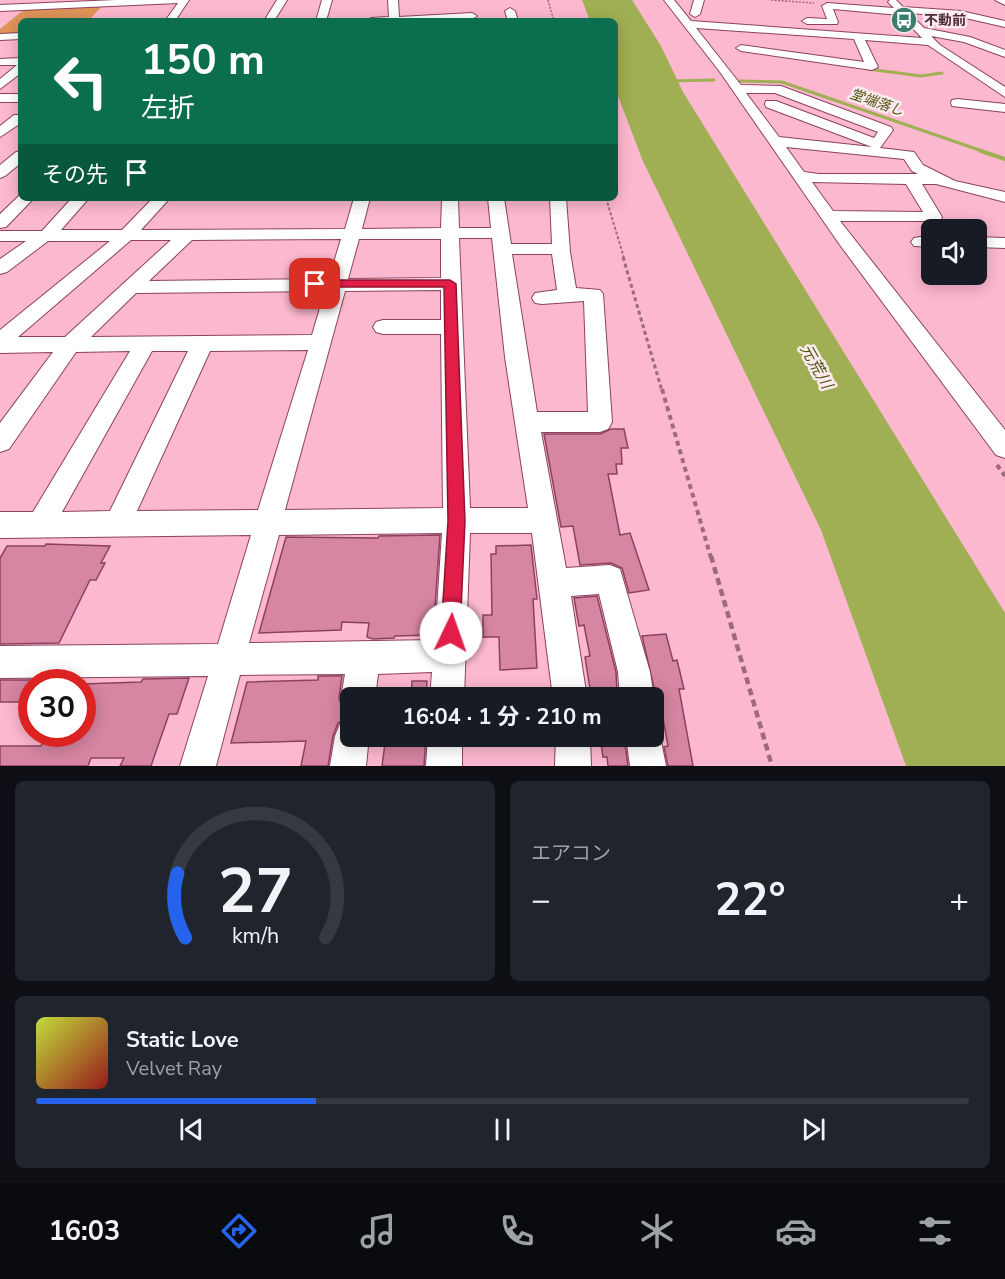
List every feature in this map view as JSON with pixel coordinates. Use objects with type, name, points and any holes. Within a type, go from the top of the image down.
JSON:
[{"type":"street","points":[[0,8],[59,3],[178,0]]},
{"type":"street","points":[[172,18],[184,0]]},
{"type":"street","points":[[271,18],[282,0]]},
{"type":"street","points":[[322,18],[327,0]]},
{"type":"street","points":[[394,10],[401,0]]},
{"type":"street","points":[[669,0],[692,19],[735,65],[777,89],[886,129],[875,148]]},
{"type":"street","points":[[692,19],[699,0]]},
{"type":"street","points":[[892,0],[931,42],[1005,93]]},
{"type":"street","points":[[1000,0],[1005,2]]},
{"type":"street","points":[[99,15],[112,2]]},
{"type":"street","points":[[377,18],[394,10],[470,6],[473,18]]},
{"type":"street","points":[[798,20],[833,22],[827,6],[961,14],[1005,24]]},
{"type":"street","points":[[8,20],[24,7]]},
{"type":"street","points":[[394,10],[438,18]]},
{"type":"street","points":[[746,28],[749,23],[766,18]]},
{"type":"street","points":[[692,19],[720,31],[746,28],[931,42]]},
{"type":"street","points":[[921,30],[966,39],[1005,54]]},
{"type":"street","points":[[0,37],[18,36]]},
{"type":"street","points":[[735,65],[872,67],[858,36]]},
{"type":"street","points":[[0,62],[18,61]]},
{"type":"street","points":[[735,65],[746,102],[773,141],[846,241],[1005,448]]},
{"type":"street","points":[[0,85],[16,76]]},
{"type":"street","points":[[0,98],[18,98]]},
{"type":"street","points":[[746,102],[774,104],[844,132],[875,148]]},
{"type":"street","points":[[957,103],[1005,108]]},
{"type":"street","points":[[0,118],[18,118]]},
{"type":"street","points":[[0,133],[18,120]]},
{"type":"street","points":[[760,122],[844,132]]},
{"type":"street","points":[[773,141],[875,148],[909,155],[916,168],[950,184],[1005,197]]},
{"type":"street","points":[[0,173],[18,158]]},
{"type":"street","points":[[801,179],[912,180],[939,178]]},
{"type":"street","points":[[829,216],[934,217],[912,180]]},
{"type":"street","points":[[0,224],[23,201]]},
{"type":"street","points":[[0,268],[46,236],[78,201]]},
{"type":"street","points":[[0,343],[127,236],[159,201]]},
{"type":"street","points":[[198,766],[361,201]]},
{"type":"street","points":[[448,687],[457,521],[450,201]]},
{"type":"street","points":[[496,201],[516,357],[554,583],[568,687]]},
{"type":"street","points":[[558,201],[560,249],[567,296]]},
{"type":"street","points":[[0,236],[449,234],[560,249]]},
{"type":"street","points":[[0,442],[70,344],[188,235]]},
{"type":"street","points":[[987,242],[1005,243]]},
{"type":"street","points":[[130,287],[450,284]]},
{"type":"street","points":[[527,422],[600,422],[593,294],[542,298]]},
{"type":"street","points":[[383,327],[452,327]]},
{"type":"street","points":[[0,343],[320,342]]},
{"type":"street","points":[[41,524],[145,344]]},
{"type":"street","points":[[118,524],[202,344]]},
{"type":"street","points":[[0,525],[543,520]]},
{"type":"street","points":[[554,583],[610,579],[636,687]]},
{"type":"street","points":[[0,662],[450,655]]},
{"type":"street","points":[[360,687],[364,658]]},
{"type":"street","points":[[348,766],[351,747]]},
{"type":"street","points":[[444,766],[445,747]]},
{"type":"street","points":[[573,747],[573,766]]},
{"type":"street","points":[[645,747],[648,766]]},
{"type":"path","points":[[548,0],[553,18]]},
{"type":"path","points":[[607,201],[772,766]]},
{"type":"shaded area","points":[[104,4],[91,18],[18,18],[18,34],[0,36],[0,29],[26,8]]},
{"type":"water","name":"元荒川","points":[[582,0],[632,0],[661,46],[683,92],[1005,613],[1005,766],[906,766],[821,530],[642,159],[618,96],[618,18],[589,18]]},
{"type":"building","points":[[611,429],[624,429],[628,448],[621,448],[622,464],[616,464],[617,474],[608,474],[620,535],[630,533],[649,590],[629,593],[622,568],[611,563],[580,565],[573,526],[561,527],[544,434],[600,434]]},
{"type":"building","points":[[440,535],[433,635],[373,639],[367,637],[369,623],[342,622],[341,630],[259,633],[286,537],[378,538],[379,536]]},
{"type":"building","points":[[46,544],[110,546],[101,563],[105,563],[96,580],[90,580],[59,643],[0,644],[0,558],[7,546],[45,546]]},
{"type":"building","points":[[531,545],[537,599],[533,599],[537,668],[500,670],[499,637],[483,637],[483,615],[492,615],[491,554],[496,554],[496,546]]},
{"type":"building","points":[[597,596],[616,672],[617,687],[590,687],[585,657],[590,656],[584,625],[579,626],[574,598]]},
{"type":"building","points":[[666,634],[673,661],[677,660],[684,689],[679,689],[693,766],[668,766],[664,747],[668,746],[664,724],[664,687],[654,687],[642,636]]},
{"type":"building","points":[[318,676],[342,676],[339,698],[340,722],[333,736],[328,766],[301,766],[306,741],[231,743],[247,682],[318,680]]},
{"type":"building","points":[[189,678],[177,714],[169,714],[151,766],[120,766],[124,758],[91,758],[88,766],[0,766],[0,746],[96,747],[96,684],[141,682],[143,679]]},
{"type":"building","points":[[0,680],[18,680],[18,702],[0,702]]},
{"type":"building","points":[[412,681],[427,681],[427,687],[412,687]]},
{"type":"building","points":[[385,747],[425,747],[424,766],[382,766]]},
{"type":"building","points":[[602,747],[625,747],[628,766],[608,766],[607,757],[603,757]]},
{"type":"waterway","points":[[868,69],[921,76],[942,73]]},
{"type":"waterway","name":"堂端落し","points":[[670,81],[714,80]]},
{"type":"waterway","name":"堂端落し","points":[[738,81],[782,82],[985,152]]},
{"type":"waterway","name":"堂端落し","points":[[981,151],[1005,159]]},
{"type":"place","name":"不動前","points":[[904,20]]},
{"type":"route","points":[[315,284],[450,284],[457,521],[451,633]]}]
